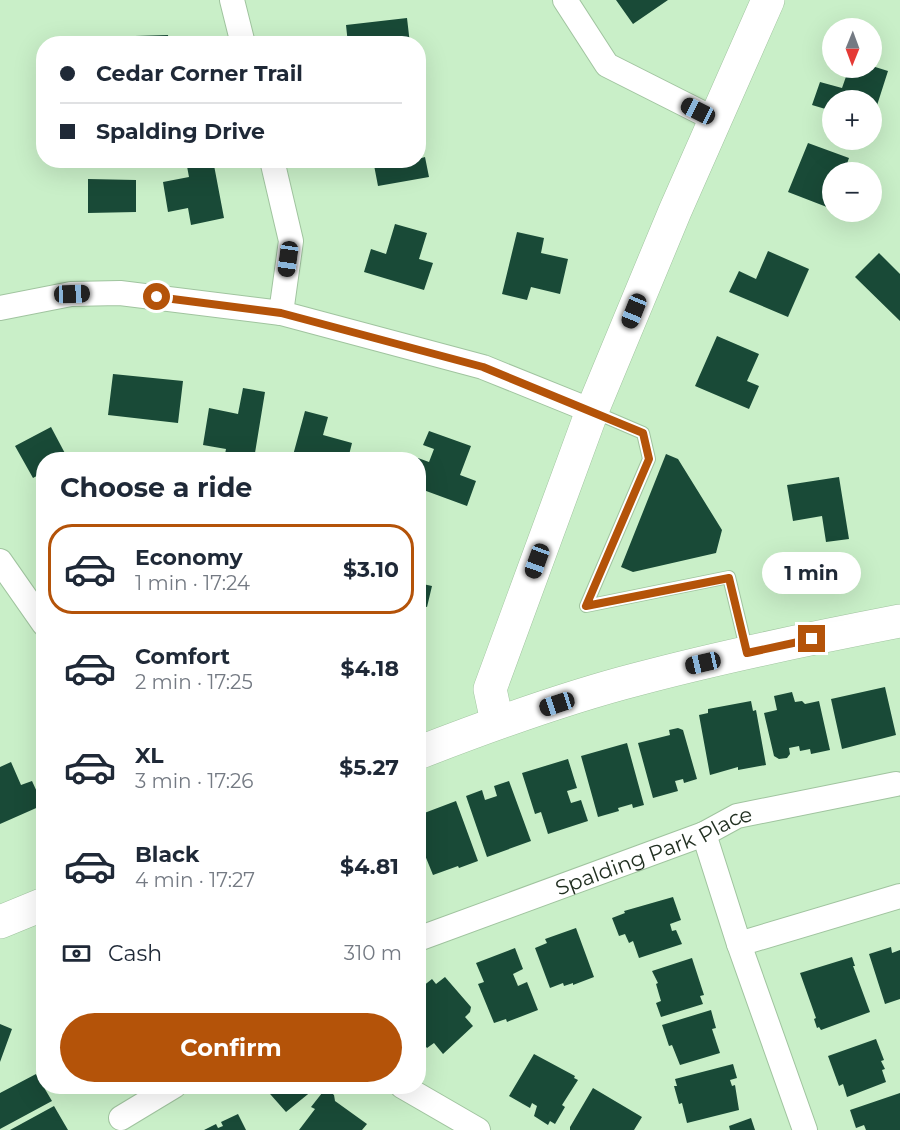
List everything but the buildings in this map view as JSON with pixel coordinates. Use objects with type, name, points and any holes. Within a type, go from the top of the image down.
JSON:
[{"type":"street","points":[[232,0],[241,36]]},
{"type":"street","points":[[565,0],[608,65],[716,120]]},
{"type":"street","points":[[497,722],[490,689],[592,411],[675,211],[768,0]]},
{"type":"street","points":[[274,168],[291,241],[281,313]]},
{"type":"street","points":[[0,308],[72,294],[120,292],[281,313],[483,367],[592,411]]},
{"type":"street","points":[[0,561],[36,613]]},
{"type":"street","points":[[426,750],[497,722],[637,679],[900,621]]},
{"type":"street","name":"Spalding Park Place","points":[[426,936],[704,834],[737,816],[896,784]]},
{"type":"street","points":[[704,834],[739,944],[805,1130]]},
{"type":"street","points":[[739,944],[900,896]]},
{"type":"street","points":[[0,922],[36,907]]},
{"type":"street","points":[[121,1118],[161,1094]]},
{"type":"street","points":[[416,1094],[478,1130]]},
{"type":"lane","points":[[592,411],[643,433],[649,459],[586,606],[729,578],[747,653]]},
{"type":"route","points":[[157,297],[281,313],[483,367],[643,433],[649,459],[586,606],[729,578],[747,653],[812,639]]}]
